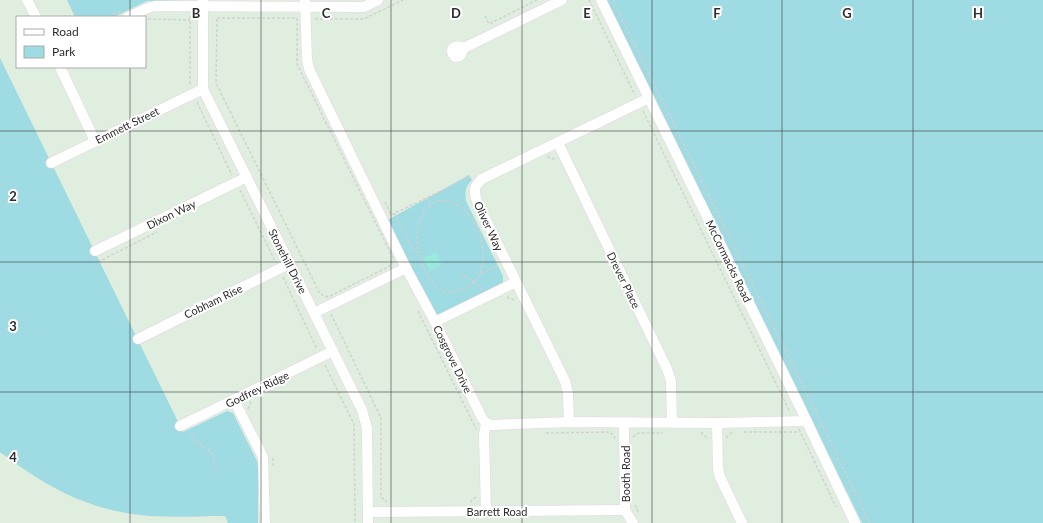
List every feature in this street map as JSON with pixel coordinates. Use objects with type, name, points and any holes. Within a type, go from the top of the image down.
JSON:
[{"type":"street","points":[[27,0],[35,16]]},
{"type":"street","points":[[130,16],[155,6],[203,3],[305,4],[316,7],[364,7],[378,0]]},
{"type":"street","points":[[464,48],[562,0]]},
{"type":"street","name":"McCormacks Road","points":[[601,0],[807,421],[855,523]]},
{"type":"street","name":"Stonehill Drive","points":[[203,3],[203,88],[362,410],[367,428],[368,523]]},
{"type":"street","name":"Cosgrove Drive","points":[[305,4],[307,59],[310,69],[406,268],[434,322],[440,344],[486,423]]},
{"type":"street","points":[[60,68],[95,141]]},
{"type":"street","name":"Emmett Street","points":[[51,163],[203,88]]},
{"type":"street","name":"Oliver Way","points":[[569,422],[568,393],[565,381],[477,202],[475,193],[476,185],[482,180],[649,98]]},
{"type":"street","name":"Drever Place","points":[[558,143],[667,369],[671,381],[672,422]]},
{"type":"street","name":"Dixon Way","points":[[95,251],[247,177]]},
{"type":"street","name":"Cobham Rise","points":[[138,339],[289,264]]},
{"type":"street","points":[[314,312],[406,268]]},
{"type":"street","points":[[434,322],[516,282]]},
{"type":"street","name":"Godfrey Ridge","points":[[183,424],[333,351]]},
{"type":"street","points":[[234,400],[263,458],[265,523]]},
{"type":"street","points":[[486,511],[484,435],[486,423],[716,423],[807,421]]},
{"type":"street","name":"Booth Road","points":[[624,423],[625,510],[637,520]]},
{"type":"street","points":[[716,423],[718,469],[742,523]]},
{"type":"street","name":"Barrett Road","points":[[368,512],[625,510]]},
{"type":"path","points":[[485,16],[489,24],[537,0]]},
{"type":"path","points":[[589,0],[838,510]]},
{"type":"path","points":[[613,0],[870,523]]},
{"type":"path","points":[[315,22],[316,7]]},
{"type":"path","points":[[217,18],[297,18],[297,64],[393,258],[390,266],[328,297],[320,294],[216,83],[217,18]]},
{"type":"path","points":[[146,19],[190,20],[190,85]]},
{"type":"path","points":[[197,102],[232,173]]},
{"type":"path","points":[[540,151],[544,159],[548,157],[556,160],[557,164],[566,160]]},
{"type":"path","points":[[383,198],[391,215],[470,177]]},
{"type":"path","points":[[240,190],[275,260]]},
{"type":"path","points":[[426,198],[430,206]]},
{"type":"path","points":[[440,201],[451,201],[459,206],[473,219],[481,238],[483,249],[483,266],[480,274],[474,283],[461,291],[451,294],[443,291],[428,276],[421,260],[416,243],[417,233],[423,213],[430,206],[440,201]]},
{"type":"path","points":[[394,213],[414,251],[419,252]]},
{"type":"path","points":[[480,274],[506,261]]},
{"type":"path","points":[[460,274],[478,285],[484,298]]},
{"type":"path","points":[[283,277],[354,424],[355,523]]},
{"type":"path","points":[[502,300],[508,297],[515,300],[516,304]]},
{"type":"path","points":[[415,305],[440,344],[476,430]]},
{"type":"path","points":[[248,410],[251,401]]},
{"type":"path","points":[[784,415],[789,410]]},
{"type":"path","points":[[183,424],[195,440],[214,455],[213,469]]},
{"type":"path","points":[[539,433],[610,432],[615,440]]},
{"type":"path","points":[[632,440],[632,438],[638,433],[662,432]]},
{"type":"path","points":[[694,432],[702,432],[708,438],[708,442]]},
{"type":"path","points":[[725,442],[725,438],[732,432]]},
{"type":"path","points":[[740,432],[800,432]]},
{"type":"path","points":[[270,453],[273,460],[273,468]]},
{"type":"path","points":[[470,502],[476,495]]},
{"type":"path","points":[[634,501],[637,520]]},
{"type":"green space","points":[[67,0],[184,0],[147,1],[116,16],[75,16]]},
{"type":"green space","points":[[606,0],[1043,0],[1043,523],[862,523]]},
{"type":"green space","points":[[0,58],[183,432],[227,411],[233,413],[258,463],[258,523],[228,523],[225,516],[150,516],[108,509],[75,498],[59,490],[30,473],[0,452]]},
{"type":"green space","points":[[469,175],[472,180],[466,189],[466,201],[503,276],[503,283],[501,286],[435,316],[386,221]]},
{"type":"shaded area","points":[[436,252],[442,264],[430,271],[423,258]]}]
